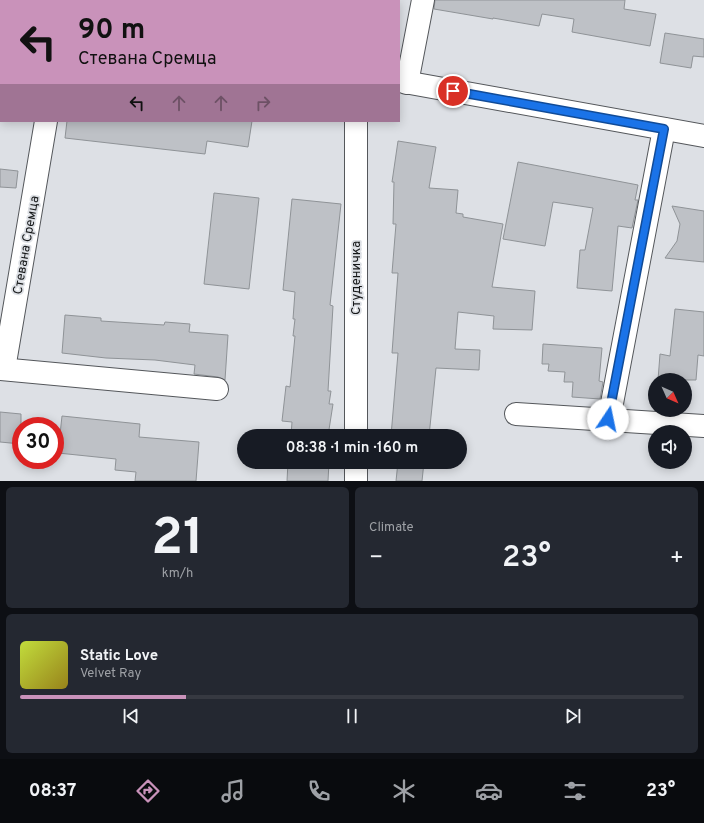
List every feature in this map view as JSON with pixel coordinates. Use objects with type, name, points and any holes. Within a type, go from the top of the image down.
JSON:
[{"type":"street","points":[[423,0],[403,82],[704,136]]},
{"type":"street","name":"Стевана Сремца","points":[[46,122],[2,369],[218,389]]},
{"type":"street","name":"Студеничка","points":[[356,122],[356,429]]},
{"type":"street","points":[[608,419],[664,129]]},
{"type":"street","points":[[516,414],[704,426]]},
{"type":"street","points":[[356,469],[356,481]]},
{"type":"building","points":[[435,0],[625,0],[624,9],[656,14],[650,46],[572,32],[574,19],[542,14],[539,26],[434,9]]},
{"type":"building","points":[[665,33],[704,39],[704,57],[693,56],[691,68],[660,63]]},
{"type":"building","points":[[67,122],[252,122],[248,147],[207,141],[205,154],[65,138]]},
{"type":"building","points":[[398,141],[436,147],[429,188],[458,190],[456,213],[463,214],[463,217],[503,224],[492,287],[535,291],[532,330],[493,329],[494,316],[458,312],[455,349],[480,350],[479,370],[436,368],[430,429],[392,429],[398,353],[392,353],[398,273],[392,273],[396,224],[393,224],[394,182],[392,182]]},
{"type":"building","points":[[518,162],[638,185],[635,200],[638,200],[632,228],[618,226],[612,291],[577,288],[580,250],[585,250],[593,208],[553,202],[545,246],[503,239]]},
{"type":"building","points":[[0,169],[18,171],[16,188],[0,187]]},
{"type":"building","points":[[214,193],[259,198],[249,289],[204,284]]},
{"type":"building","points":[[292,199],[341,204],[330,305],[333,306],[328,391],[331,391],[329,404],[333,404],[329,429],[292,429],[292,422],[282,421],[286,386],[290,387],[295,336],[293,336],[295,319],[293,319],[295,292],[283,290]]},
{"type":"building","points":[[672,206],[704,211],[704,262],[665,258],[677,241],[680,224]]},
{"type":"building","points":[[675,309],[704,312],[704,356],[698,355],[696,380],[692,380],[692,373],[659,373],[660,354],[670,356]]},
{"type":"building","points":[[65,315],[101,318],[101,321],[164,325],[165,322],[190,324],[189,332],[228,335],[225,380],[218,377],[194,374],[195,365],[155,360],[106,358],[62,353]]},
{"type":"building","points":[[543,344],[602,348],[599,381],[603,382],[600,399],[572,397],[573,382],[564,382],[565,372],[548,371],[549,364],[542,364]]},
{"type":"building","points":[[0,412],[21,414],[21,417],[12,417],[12,443],[0,442]]},
{"type":"building","points":[[62,416],[140,424],[139,437],[199,442],[196,481],[135,481],[136,472],[115,470],[116,459],[64,454],[64,417]]},
{"type":"building","points":[[288,469],[329,469],[328,481],[287,481]]},
{"type":"building","points":[[397,469],[423,469],[422,481],[396,481]]},
{"type":"route","points":[[453,91],[664,129],[608,419]]}]
